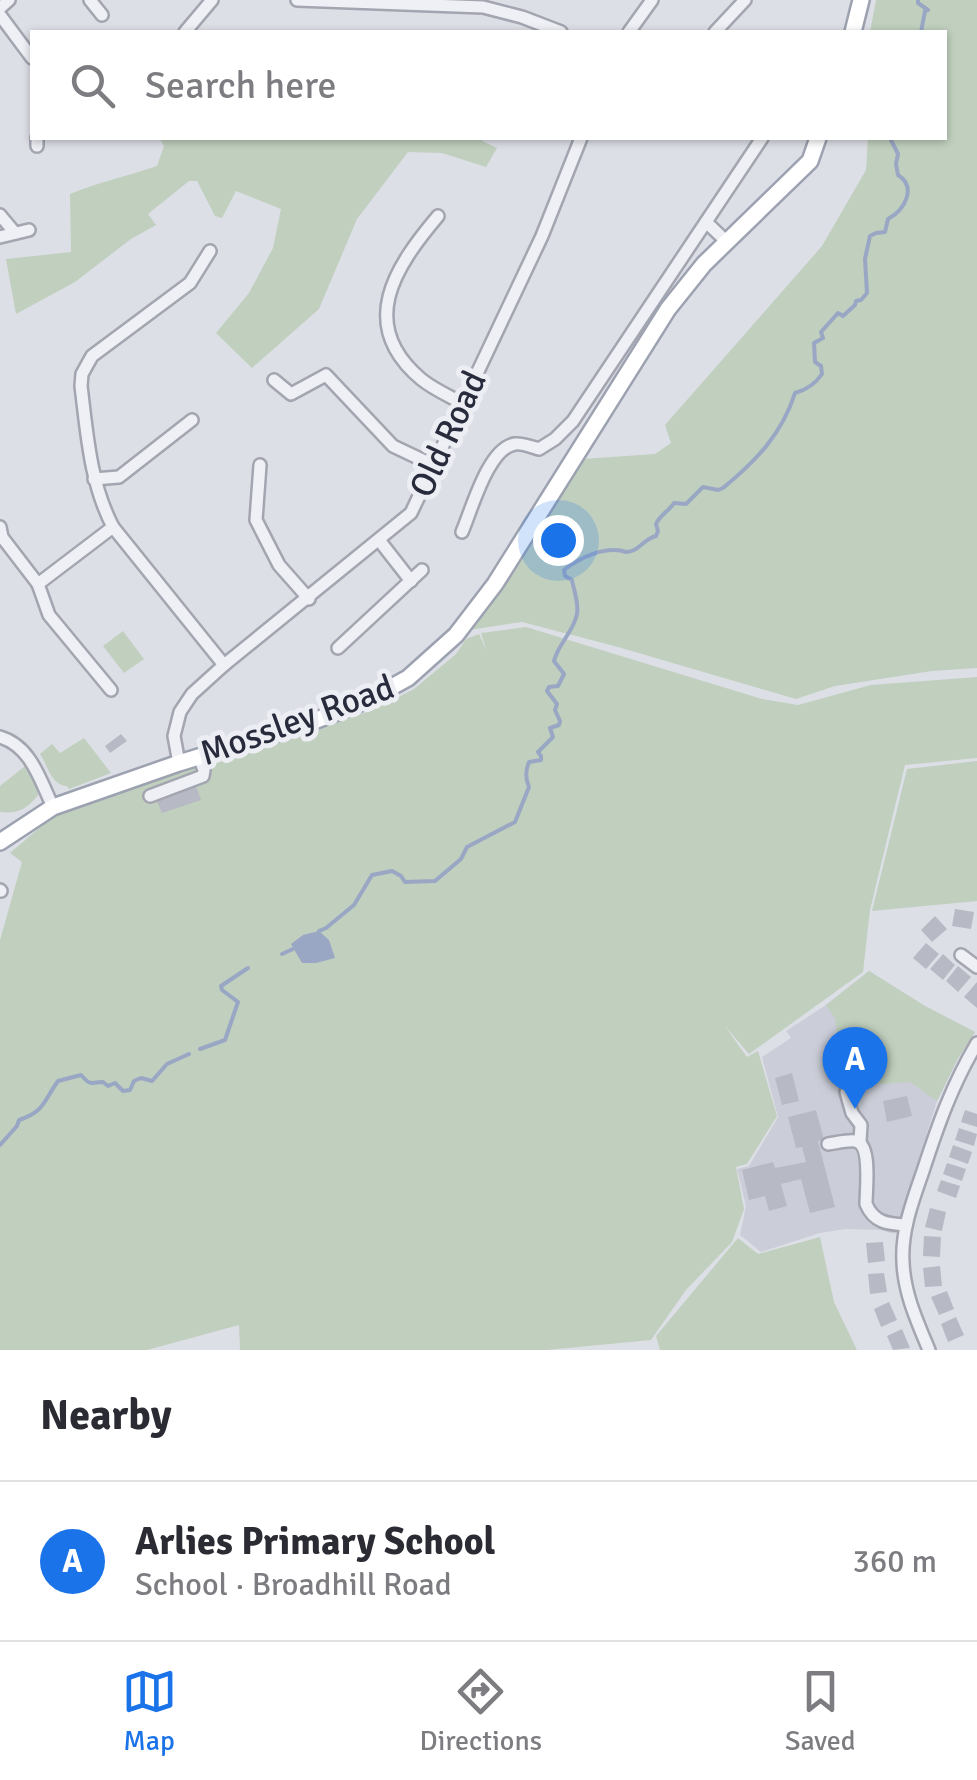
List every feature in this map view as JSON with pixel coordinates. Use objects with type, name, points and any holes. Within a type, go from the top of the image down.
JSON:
[{"type":"main road","points":[[853,30],[861,0]]},
{"type":"main road","name":"Mossley Road","points":[[0,842],[53,807],[309,723],[368,700],[420,668],[456,636],[495,584],[668,309],[704,264],[810,161],[817,140]]},
{"type":"street","points":[[9,0],[0,11],[30,55]]},
{"type":"street","points":[[90,0],[102,14]]},
{"type":"street","points":[[188,30],[212,0]]},
{"type":"street","points":[[297,0],[484,4],[555,30]]},
{"type":"street","points":[[630,30],[652,0]]},
{"type":"street","points":[[717,30],[746,0]]},
{"type":"street","name":"Old Road","points":[[179,763],[174,736],[180,712],[192,694],[410,514],[542,236],[580,140]]},
{"type":"street","points":[[462,532],[492,461],[501,450],[517,443],[539,449],[555,440],[572,420],[761,140]]},
{"type":"street","points":[[0,215],[15,233]]},
{"type":"street","points":[[438,216],[410,248],[397,272],[386,305],[389,335],[400,358],[424,382],[462,403]]},
{"type":"street","points":[[706,222],[727,242]]},
{"type":"street","points":[[0,237],[29,230]]},
{"type":"street","points":[[210,251],[190,282],[92,356],[80,386],[102,506],[113,527],[224,665]]},
{"type":"street","points":[[274,380],[291,394],[326,375],[393,446],[434,465]]},
{"type":"street","points":[[602,376],[619,388]]},
{"type":"street","points":[[94,479],[119,477],[192,420]]},
{"type":"street","points":[[260,464],[256,520],[279,564],[309,598]]},
{"type":"street","points":[[0,526],[2,537],[38,584],[49,615],[111,690]]},
{"type":"street","points":[[38,584],[113,527]]},
{"type":"street","points":[[379,540],[411,581]]},
{"type":"street","points":[[338,648],[422,570]]},
{"type":"street","points":[[0,737],[26,752],[53,807]]},
{"type":"street","points":[[150,796],[203,776],[199,757]]},
{"type":"street","points":[[960,956],[977,967]]},
{"type":"street","points":[[930,1350],[904,1278],[906,1225],[941,1116],[977,1044]]},
{"type":"street","points":[[846,1092],[860,1125],[860,1142],[866,1154],[869,1212],[887,1224],[906,1225]]},
{"type":"street","points":[[828,1144],[860,1142]]},
{"type":"shaded area","points":[[869,971],[975,1032],[937,1101],[895,1234],[846,1229],[761,1252],[740,1235],[746,1206],[737,1169],[749,1166],[778,1117],[762,1057],[791,1038],[786,1031]]},
{"type":"green space","points":[[876,0],[977,0],[977,668],[835,686],[796,699],[522,622],[469,630],[582,459],[655,454],[671,443],[665,425],[822,246],[866,170],[868,140],[947,140],[947,30],[870,30]]},
{"type":"green space","points":[[160,140],[482,140],[497,148],[486,167],[442,153],[408,152],[357,219],[319,309],[252,368],[216,333],[249,293],[273,248],[281,209],[236,191],[222,218],[215,216],[197,181],[189,181],[148,214],[156,225],[75,282],[16,314],[6,259],[71,252],[70,194],[157,166],[164,146]]},
{"type":"green space","points":[[526,627],[762,699],[798,705],[871,685],[977,677],[977,758],[905,765],[870,910],[863,972],[749,1054],[724,1025],[747,1057],[758,1051],[777,1116],[747,1164],[736,1167],[744,1209],[732,1242],[686,1290],[651,1340],[547,1350],[240,1350],[239,1325],[147,1350],[0,1350],[0,940],[22,862],[10,853],[51,818],[213,759],[371,711],[414,689],[456,654],[466,639],[479,634],[486,650],[481,633]]},
{"type":"green space","points":[[123,631],[144,659],[124,673],[103,646]]},
{"type":"green space","points":[[84,738],[111,773],[69,789],[54,779],[40,754],[52,744],[60,753]]},
{"type":"green space","points":[[977,761],[977,901],[872,911],[907,769]]},
{"type":"green space","points":[[25,766],[35,780],[38,795],[22,810],[0,812],[0,786]]},
{"type":"green space","points":[[869,971],[975,1032],[937,1101],[910,1082],[867,1085],[865,1059],[839,1053],[835,1018],[826,1005]]},
{"type":"green space","points":[[820,1237],[834,1302],[857,1350],[660,1350],[656,1336],[738,1238],[758,1254]]},
{"type":"water","points":[[319,931],[329,940],[335,958],[302,963],[291,944],[303,935]]},
{"type":"building","points":[[121,734],[127,741],[110,753],[105,746]]},
{"type":"building","points":[[196,786],[201,800],[162,813],[156,799]]},
{"type":"building","points":[[955,909],[974,912],[971,929],[952,926]]},
{"type":"building","points":[[935,916],[947,929],[932,942],[921,930]]},
{"type":"building","points":[[926,943],[939,954],[926,969],[913,958]]},
{"type":"building","points":[[943,954],[955,965],[943,980],[930,969]]},
{"type":"building","points":[[958,966],[971,977],[958,992],[946,981]]},
{"type":"building","points":[[977,982],[977,1008],[964,997]]},
{"type":"building","points":[[792,1073],[799,1101],[782,1105],[775,1078]]},
{"type":"building","points":[[907,1096],[912,1116],[887,1122],[883,1101]]},
{"type":"building","points":[[816,1110],[824,1140],[818,1141],[835,1207],[810,1213],[801,1179],[781,1184],[787,1206],[769,1211],[765,1196],[749,1200],[742,1170],[773,1162],[775,1168],[806,1162],[802,1147],[796,1148],[788,1117]]},
{"type":"building","points":[[965,1110],[977,1114],[977,1127],[961,1122]]},
{"type":"building","points":[[959,1128],[977,1134],[974,1146],[955,1140]]},
{"type":"building","points":[[953,1145],[972,1152],[968,1164],[949,1157]]},
{"type":"building","points":[[947,1163],[966,1169],[962,1181],[943,1174]]},
{"type":"building","points":[[941,1180],[960,1186],[956,1198],[937,1191]]},
{"type":"building","points":[[930,1208],[946,1212],[942,1231],[925,1227]]},
{"type":"building","points":[[924,1236],[941,1237],[940,1257],[923,1256]]},
{"type":"building","points":[[883,1242],[885,1261],[868,1263],[866,1243]]},
{"type":"building","points":[[940,1266],[942,1286],[925,1287],[923,1268]]},
{"type":"building","points":[[884,1273],[887,1292],[870,1294],[868,1274]]},
{"type":"building","points":[[947,1291],[954,1309],[939,1315],[931,1297]]},
{"type":"building","points":[[889,1302],[897,1320],[881,1327],[874,1309]]},
{"type":"building","points":[[956,1317],[964,1335],[948,1342],[941,1324]]},
{"type":"building","points":[[902,1329],[910,1348],[893,1350],[887,1336]]},
{"type":"waterway","points":[[918,0],[928,10],[921,30]]},
{"type":"waterway","points":[[319,931],[354,905],[372,875],[392,871],[405,882],[435,881],[461,859],[467,847],[515,822],[529,787],[529,762],[541,760],[538,752],[553,737],[550,728],[560,721],[555,710],[557,704],[547,691],[558,686],[564,674],[554,661],[577,610],[572,580],[564,570],[602,551],[634,550],[656,536],[656,524],[674,503],[686,504],[703,487],[723,488],[766,446],[795,393],[820,377],[814,343],[823,338],[821,332],[838,313],[843,316],[867,293],[865,259],[870,236],[885,232],[888,219],[899,210],[908,192],[898,175],[898,154],[891,140]]},
{"type":"waterway","points":[[282,954],[293,949]]},
{"type":"waterway","points":[[200,1049],[225,1040],[238,1002],[221,986],[248,968]]},
{"type":"waterway","points":[[0,1145],[19,1120],[39,1109],[58,1081],[81,1075],[89,1082],[108,1086],[115,1083],[123,1091],[130,1090],[134,1081],[152,1081],[167,1064],[189,1054]]},
{"type":"place","name":"Arlies Primary School","points":[[855,1109]]}]
